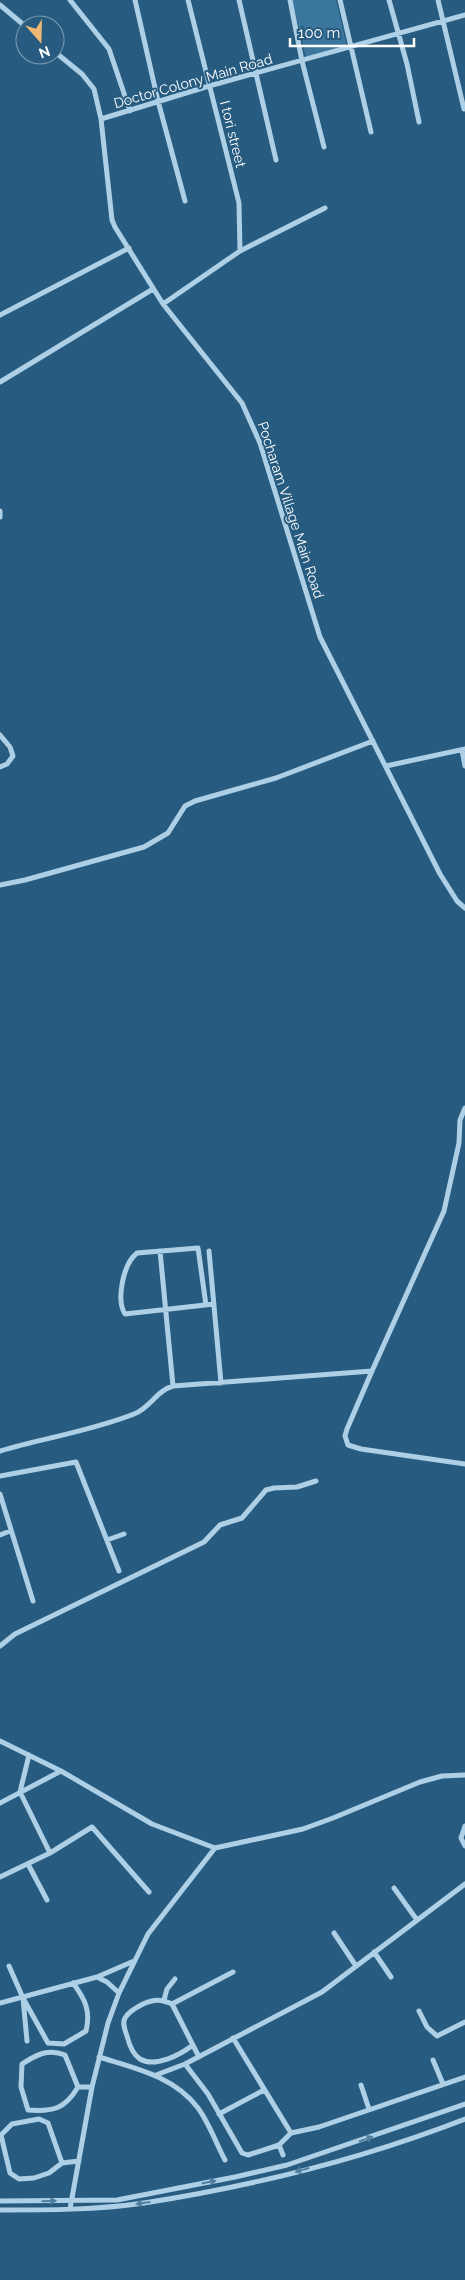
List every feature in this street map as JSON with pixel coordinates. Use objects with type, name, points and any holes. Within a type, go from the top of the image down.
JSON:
[{"type":"street","points":[[7,0],[0,4],[15,17]]},
{"type":"street","points":[[70,0],[109,49],[130,111]]},
{"type":"street","points":[[135,0],[158,100],[185,201]]},
{"type":"street","name":"I tori street","points":[[188,0],[239,202],[240,251]]},
{"type":"street","points":[[239,0],[276,160]]},
{"type":"street","points":[[290,0],[302,61],[324,147]]},
{"type":"street","points":[[340,0],[371,132]]},
{"type":"street","points":[[389,0],[419,122]]},
{"type":"street","points":[[438,0],[464,109]]},
{"type":"street","name":"Doctor Colony Main Road","points":[[101,120],[158,100],[352,48],[465,15]]},
{"type":"street","name":"Pocharam Village Main Road","points":[[65,60],[82,74],[94,90],[101,120],[112,220],[163,304],[230,386],[250,417],[260,443],[320,637],[440,874],[457,902],[465,908]]},
{"type":"street","points":[[163,304],[240,251],[325,208]]},
{"type":"street","points":[[0,315],[129,248]]},
{"type":"street","points":[[0,382],[153,289]]},
{"type":"street","points":[[0,511],[0,517]]},
{"type":"street","points":[[0,735],[10,747],[13,756],[7,764],[0,767]]},
{"type":"street","points":[[0,885],[25,880],[144,846],[168,833],[185,806],[195,801],[284,775],[373,740]]},
{"type":"street","points":[[386,766],[463,750],[465,766]]},
{"type":"street","points":[[465,1108],[460,1120],[459,1143],[444,1211],[345,1436],[348,1445],[361,1449],[465,1464]]},
{"type":"street","points":[[459,1143],[465,1140]]},
{"type":"street","points":[[206,1305],[200,1248],[134,1255],[122,1278],[123,1309],[125,1314],[166,1310],[206,1305],[214,1304]]},
{"type":"street","points":[[160,1251],[173,1386]]},
{"type":"street","points":[[209,1251],[221,1383]]},
{"type":"street","points":[[0,1451],[130,1416],[151,1404],[164,1389],[173,1386],[372,1371]]},
{"type":"street","points":[[0,1476],[76,1462],[119,1571]]},
{"type":"street","points":[[0,1646],[15,1634],[204,1542],[220,1525],[242,1518],[266,1490],[297,1487],[316,1480]]},
{"type":"street","points":[[0,1494],[33,1601]]},
{"type":"street","points":[[0,1535],[10,1531]]},
{"type":"street","points":[[107,1540],[124,1534]]},
{"type":"street","points":[[0,1741],[61,1771],[152,1824],[215,1848],[303,1829],[420,1782],[442,1776],[465,1774]]},
{"type":"street","points":[[29,1756],[20,1792],[50,1853]]},
{"type":"street","points":[[0,1803],[61,1771]]},
{"type":"street","points":[[465,1826],[461,1838],[465,1846]]},
{"type":"street","points":[[0,1878],[50,1853],[92,1828],[149,1892]]},
{"type":"street","points":[[70,2209],[92,2087],[99,2056],[118,1993],[148,1934],[215,1848]]},
{"type":"street","points":[[28,1864],[47,1900]]},
{"type":"street","points":[[156,2075],[199,2057],[322,1992],[465,1884]]},
{"type":"street","points":[[394,1888],[417,1920]]},
{"type":"street","points":[[334,1933],[356,1966]]},
{"type":"street","points":[[374,1952],[391,1977]]},
{"type":"street","points":[[0,2003],[97,1977],[134,1961]]},
{"type":"street","points":[[9,1966],[23,1998],[48,2043],[64,2044],[86,2031],[89,2018],[81,1994],[73,1983]]},
{"type":"street","points":[[172,2004],[234,1972]]},
{"type":"street","points":[[97,1977],[107,1982],[118,1993]]},
{"type":"street","points":[[164,2000],[167,1988],[175,1979]]},
{"type":"street","points":[[23,1998],[27,2041]]},
{"type":"street","points":[[192,2045],[163,2060],[150,2062],[139,2058],[131,2049],[124,2027],[125,2018],[134,2008],[152,1999],[164,2000],[172,2004],[199,2057]]},
{"type":"street","points":[[419,2011],[427,2027],[437,2036],[465,2022]]},
{"type":"street","points":[[233,2038],[291,2133]]},
{"type":"street","points":[[55,2051],[65,2055],[78,2087],[68,2102],[58,2108],[44,2111],[28,2110],[21,2087],[22,2064],[37,2054],[55,2051]]},
{"type":"street","points":[[99,2056],[156,2075],[177,2087],[198,2108],[225,2160]]},
{"type":"street","points":[[433,2060],[443,2084]]},
{"type":"street","points":[[185,2064],[219,2114],[240,2151],[245,2155],[279,2145],[291,2133],[369,2110],[465,2077]]},
{"type":"street","points":[[361,2086],[369,2110]]},
{"type":"street","points":[[78,2087],[92,2087]]},
{"type":"street","points":[[219,2114],[264,2090]]},
{"type":"street","points":[[0,2202],[117,2200],[281,2166],[465,2104]]},
{"type":"street","points":[[62,2163],[48,2123],[39,2119],[12,2124],[1,2135],[10,2173],[19,2179],[34,2178],[49,2173],[62,2163],[79,2161]]},
{"type":"street","points":[[0,2210],[70,2209],[142,2203],[283,2176],[419,2137],[465,2119]]},
{"type":"street","points":[[279,2145],[283,2155]]},
{"type":"street","points":[[281,2166],[283,2176]]},
{"type":"shaded area","points":[[292,0],[336,0],[347,46],[306,57]]}]
